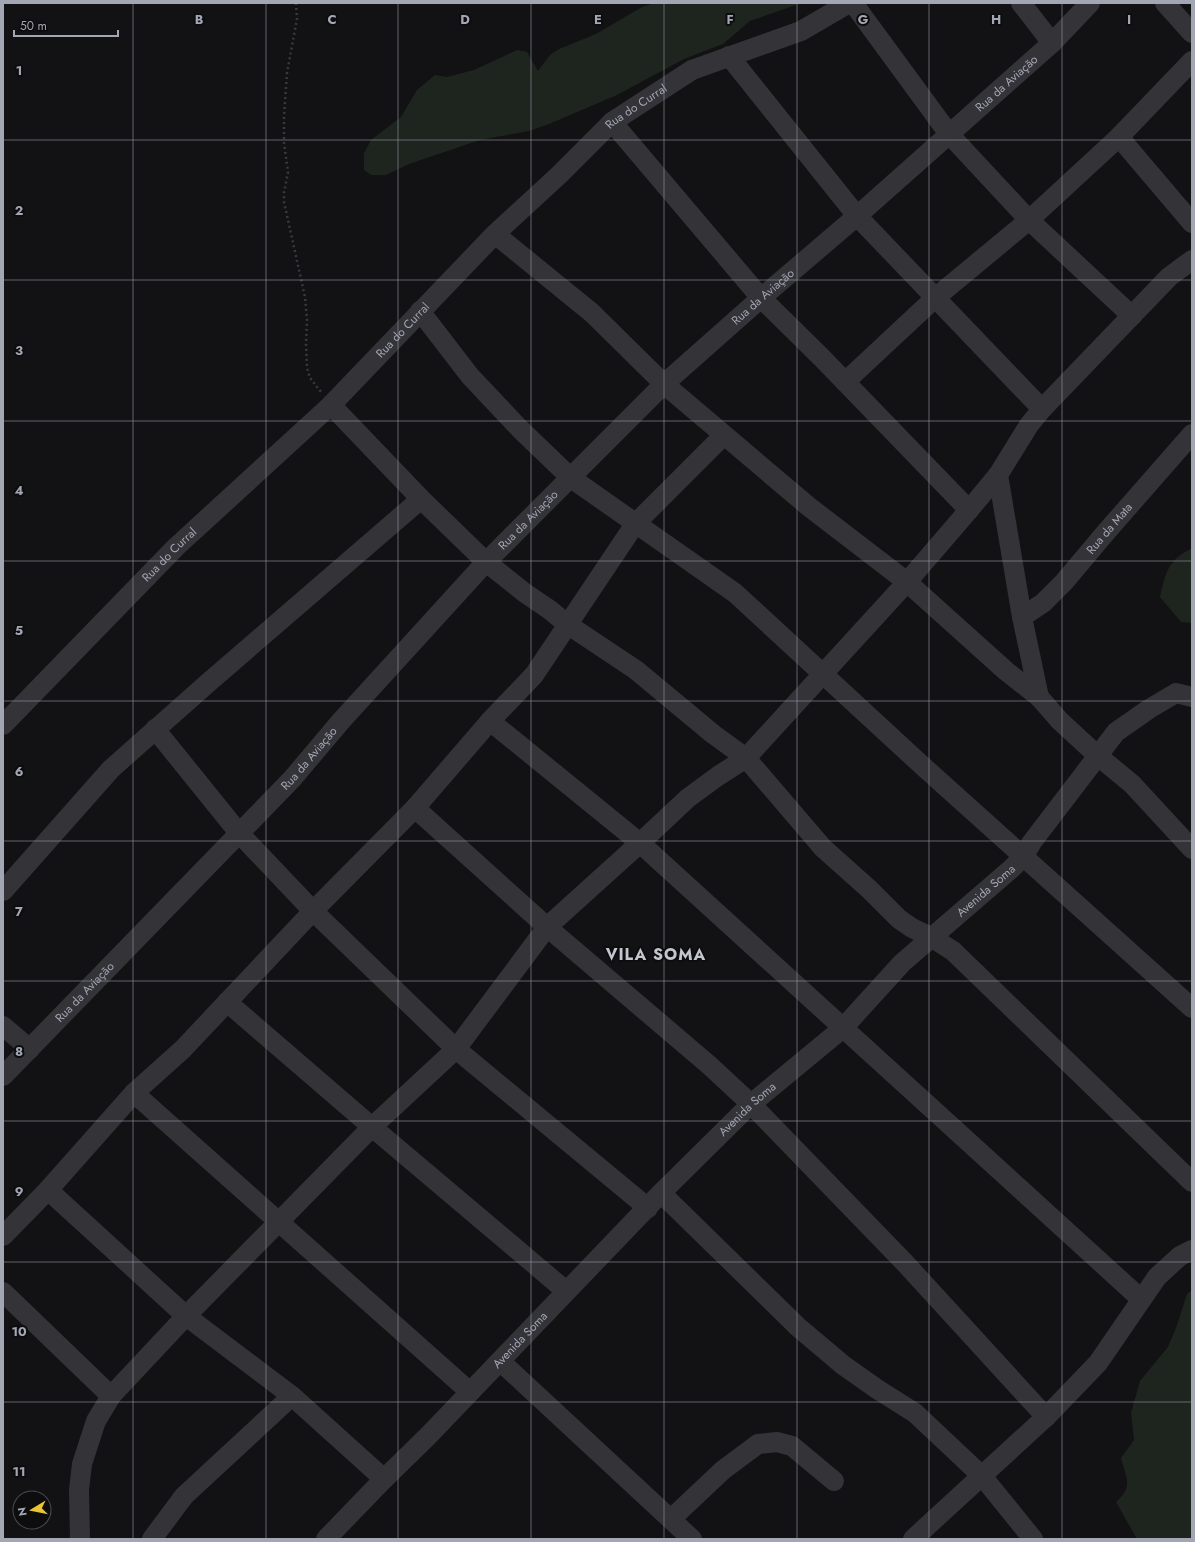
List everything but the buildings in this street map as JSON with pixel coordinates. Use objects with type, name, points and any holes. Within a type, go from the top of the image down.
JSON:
[{"type":"street","name":"Rua do Curral","points":[[3,725],[176,546],[331,405],[495,234],[559,175],[612,122],[692,70],[802,32],[849,3]]},
{"type":"street","points":[[852,3],[949,134],[1029,220],[1132,316]]},
{"type":"street","points":[[1021,3],[1052,43]]},
{"type":"street","name":"Rua da Aviação","points":[[3,1076],[292,779],[341,722],[486,562],[664,384],[857,216],[1052,43],[1090,3]]},
{"type":"street","points":[[1165,3],[1192,33]]},
{"type":"street","points":[[729,56],[857,216],[1042,409]]},
{"type":"street","points":[[845,382],[936,298],[1029,220],[1119,137],[1192,61]]},
{"type":"street","points":[[612,122],[761,298],[969,510]]},
{"type":"street","points":[[1119,137],[1192,223]]},
{"type":"street","points":[[495,234],[592,314],[664,384],[808,506],[907,582],[1006,671],[1039,697],[1060,721],[1098,756],[1132,784],[1192,849]]},
{"type":"street","points":[[80,1539],[79,1490],[82,1464],[96,1421],[111,1396],[186,1316],[372,1127],[456,1049],[547,927],[688,798],[746,758],[907,582],[969,510],[998,475],[1029,425],[1042,409],[1169,277],[1192,260]]},
{"type":"street","points":[[420,312],[470,376],[520,429],[571,478],[735,593],[1023,857],[1192,1008]]},
{"type":"street","points":[[331,405],[421,499],[486,562],[567,624],[636,670],[713,734],[746,758],[823,848],[900,919],[912,928],[931,937],[953,951],[1192,1182]]},
{"type":"street","name":"Rua da Mata","points":[[1022,617],[1043,603],[1064,582],[1192,434]]},
{"type":"street","points":[[3,1236],[48,1190],[134,1093],[183,1049],[313,911],[415,808],[490,721],[534,675],[635,524],[724,435]]},
{"type":"street","points":[[998,475],[1022,617],[1039,697]]},
{"type":"street","points":[[3,891],[111,769],[155,729],[421,499]]},
{"type":"street","name":"Avenida Soma","points":[[326,1539],[428,1436],[661,1193],[751,1104],[843,1028],[902,963],[1023,857],[1032,842],[1116,732],[1149,709],[1184,695]]},
{"type":"street","points":[[490,721],[640,843],[1141,1299]]},
{"type":"street","points":[[155,729],[240,833],[313,911],[456,1049],[648,1208]]},
{"type":"street","points":[[415,808],[547,927],[709,1065],[751,1104],[904,1263],[1046,1417]]},
{"type":"street","points":[[227,1002],[566,1291]]},
{"type":"street","points":[[3,1026],[30,1049]]},
{"type":"street","points":[[134,1093],[470,1392]]},
{"type":"street","points":[[48,1190],[186,1316],[292,1396],[384,1479]]},
{"type":"street","points":[[661,1193],[798,1327],[843,1365],[915,1413],[982,1476],[1033,1539]]},
{"type":"street","points":[[913,1539],[1046,1417],[1098,1363],[1157,1277],[1180,1256],[1192,1250]]},
{"type":"street","points":[[3,1292],[111,1396]]},
{"type":"street","points":[[500,1361],[692,1539]]},
{"type":"street","points":[[152,1539],[184,1496],[292,1396]]},
{"type":"street","points":[[671,1519],[723,1470],[758,1444],[777,1442],[792,1446],[834,1481]]},
{"type":"path","points":[[296,3],[297,19],[287,73],[284,116],[284,144],[288,172],[284,202],[305,297],[307,320],[307,368],[310,378],[331,405]]},
{"type":"shaded area","points":[[655,3],[802,3],[750,21],[723,44],[684,59],[617,95],[549,124],[529,131],[480,140],[409,164],[386,175],[371,175],[364,170],[364,153],[371,140],[401,117],[417,90],[435,75],[447,77],[474,70],[517,50],[527,52],[538,71],[550,55],[559,49],[596,34],[642,7]]},
{"type":"shaded area","points":[[1192,548],[1192,623],[1181,622],[1160,597],[1166,574],[1172,563]]},
{"type":"shaded area","points":[[1192,1290],[1192,1539],[1137,1539],[1116,1502],[1122,1496],[1127,1486],[1121,1458],[1134,1440],[1131,1413],[1140,1381],[1168,1347],[1187,1294]]},
{"type":"district","name":"VILA SOMA","points":[[656,954]]}]
